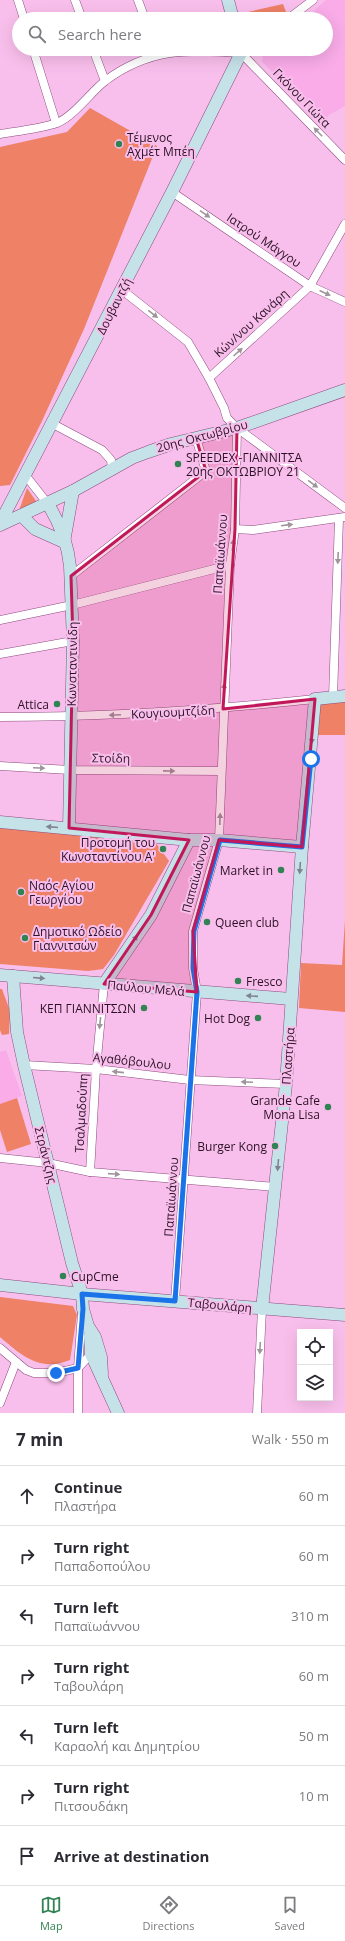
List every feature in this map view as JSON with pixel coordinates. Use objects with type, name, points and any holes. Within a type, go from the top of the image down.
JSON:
[{"type":"street","points":[[18,0],[22,12]]},
{"type":"street","points":[[75,0],[79,12]]},
{"type":"street","points":[[138,0],[142,12]]},
{"type":"street","points":[[228,0],[231,12]]},
{"type":"street","points":[[295,12],[304,3],[313,0]]},
{"type":"street","points":[[35,56],[56,123]]},
{"type":"street","points":[[96,56],[105,81]]},
{"type":"street","points":[[0,134],[56,123],[105,81],[150,56]]},
{"type":"street","name":"Δουβαντζή","points":[[0,524],[122,290],[239,56]]},
{"type":"street","name":"Γκόνου Γιώτα","points":[[248,56],[345,160]]},
{"type":"street","name":"Ιατρού Μάγγου","points":[[172,192],[310,286],[345,302]]},
{"type":"street","name":"Κών/νου Κανάρη","points":[[209,378],[310,286],[345,224]]},
{"type":"street","points":[[122,290],[188,342],[209,378],[224,408],[227,418],[236,428],[345,508]]},
{"type":"street","name":"20ης Οκτωβρίου","points":[[0,524],[48,504],[148,452],[236,428],[345,390]]},
{"type":"street","points":[[53,424],[102,450],[110,460],[112,470]]},
{"type":"street","name":"Παπαϊωάννου","points":[[175,1301],[197,992],[193,968],[194,931],[220,840],[230,565],[234,529],[236,428]]},
{"type":"street","points":[[71,576],[206,471],[196,438]]},
{"type":"street","points":[[26,476],[48,504]]},
{"type":"street","points":[[22,516],[36,529],[64,542],[73,491]]},
{"type":"street","name":"Κωνσταντινίδη","points":[[48,504],[57,520],[68,553],[71,576],[73,641],[69,828]]},
{"type":"street","points":[[234,529],[253,530],[342,518],[339,697]]},
{"type":"street","points":[[0,620],[72,605],[230,565]]},
{"type":"street","points":[[0,654],[73,641]]},
{"type":"street","name":"Κουγιουμτζίδη","points":[[0,717],[71,717],[224,709],[339,697]]},
{"type":"street","name":"Πλαστήρα","points":[[257,1413],[262,1309],[286,1084],[302,847],[315,700]]},
{"type":"street","name":"Στοίδη","points":[[0,766],[70,770],[222,771]]},
{"type":"street","points":[[0,822],[189,840],[220,840],[302,847]]},
{"type":"street","points":[[104,984],[151,915],[189,840]]},
{"type":"street","name":"Παύλου Μελά","points":[[0,975],[291,999]]},
{"type":"street","name":"Στράντζης","points":[[13,976],[17,1032],[72,1262],[82,1294],[83,1309],[90,1331],[91,1354],[102,1374],[118,1413]]},
{"type":"street","name":"Τσαλμαδούπη","points":[[90,1172],[96,1069],[104,984]]},
{"type":"street","name":"Αγαθόβουλου","points":[[24,1065],[96,1069],[190,1080],[286,1084]]},
{"type":"street","points":[[0,1158],[48,1163],[90,1172],[184,1178],[276,1187]]},
{"type":"street","name":"Ταβουλάρη","points":[[0,1285],[82,1294],[345,1315]]},
{"type":"street","points":[[78,1413],[78,1352],[83,1309]]},
{"type":"street","points":[[78,1352],[87,1342],[90,1331]]},
{"type":"street","name":"Στράντζης","points":[[90,1331],[95,1337],[100,1352],[102,1374]]},
{"type":"street","points":[[0,1348],[26,1370],[34,1373],[56,1373],[78,1368],[91,1354]]},
{"type":"street","points":[[0,1403],[16,1362]]},
{"type":"highlighted area","points":[[237,428],[235,529],[223,709],[315,699],[302,847],[219,840],[193,931],[197,992],[104,984],[151,915],[189,840],[69,828],[73,641],[71,576],[206,471],[196,438]]},
{"type":"shaded area","points":[[326,0],[345,0],[345,106],[329,115],[324,122],[262,62],[263,56],[333,56],[333,12],[313,12]]},
{"type":"shaded area","points":[[283,4],[286,12],[248,12]]},
{"type":"shaded area","points":[[90,108],[157,146],[84,329],[42,421],[10,485],[0,486],[0,147],[67,132]]},
{"type":"shaded area","points":[[27,488],[38,504],[17,516]]},
{"type":"shaded area","points":[[319,697],[345,697],[345,735],[317,735]]},
{"type":"shaded area","points":[[0,825],[153,839],[169,861],[114,955],[103,969],[88,971],[0,964]]},
{"type":"shaded area","points":[[345,920],[345,1012],[299,1008],[301,963],[342,965]]},
{"type":"shaded area","points":[[0,989],[2,989],[10,1011],[9,1034],[2,1035],[0,1030]]},
{"type":"shaded area","points":[[6,1050],[22,1096],[0,1104],[0,1052]]},
{"type":"shaded area","points":[[17,1098],[31,1144],[7,1152],[0,1130],[0,1104]]},
{"type":"shaded area","points":[[0,1297],[73,1306],[77,1315],[70,1360],[50,1364],[40,1363],[24,1356],[0,1337]]},
{"type":"place","name":"Τέμενος Αχμέτ Μπέη","points":[[119,144]]},
{"type":"place","name":"SPEEDEX -ΓΙΑΝΝΙΤΣΑ 20ης ΟΚΤΩΒΡΙΟΥ 21","points":[[178,464]]},
{"type":"place","name":"Attica","points":[[57,704]]},
{"type":"place","name":"Προτομή του Κωνσταντίνου Α'","points":[[163,849]]},
{"type":"place","name":"Market in","points":[[281,870]]},
{"type":"place","name":"Ναός Αγίου Γεωργίου","points":[[21,892]]},
{"type":"place","name":"Queen club","points":[[207,922]]},
{"type":"place","name":"Δημοτικό Ωδείο Γιαννιτσών","points":[[25,938]]},
{"type":"place","name":"Fresco","points":[[238,981]]},
{"type":"place","name":"ΚΕΠ ΓΙΑΝΝΙΤΣΩΝ","points":[[144,1008]]},
{"type":"place","name":"Hot Dog","points":[[258,1018]]},
{"type":"place","name":"Grande Cafe Mona Lisa","points":[[328,1107]]},
{"type":"place","name":"Burger Kong","points":[[275,1146]]},
{"type":"place","name":"CupCme","points":[[63,1276]]},
{"type":"route","points":[[56,1373],[78,1368],[83,1309],[82,1294],[175,1301],[197,992],[193,968],[194,931],[220,840],[302,847],[311,759]]}]
